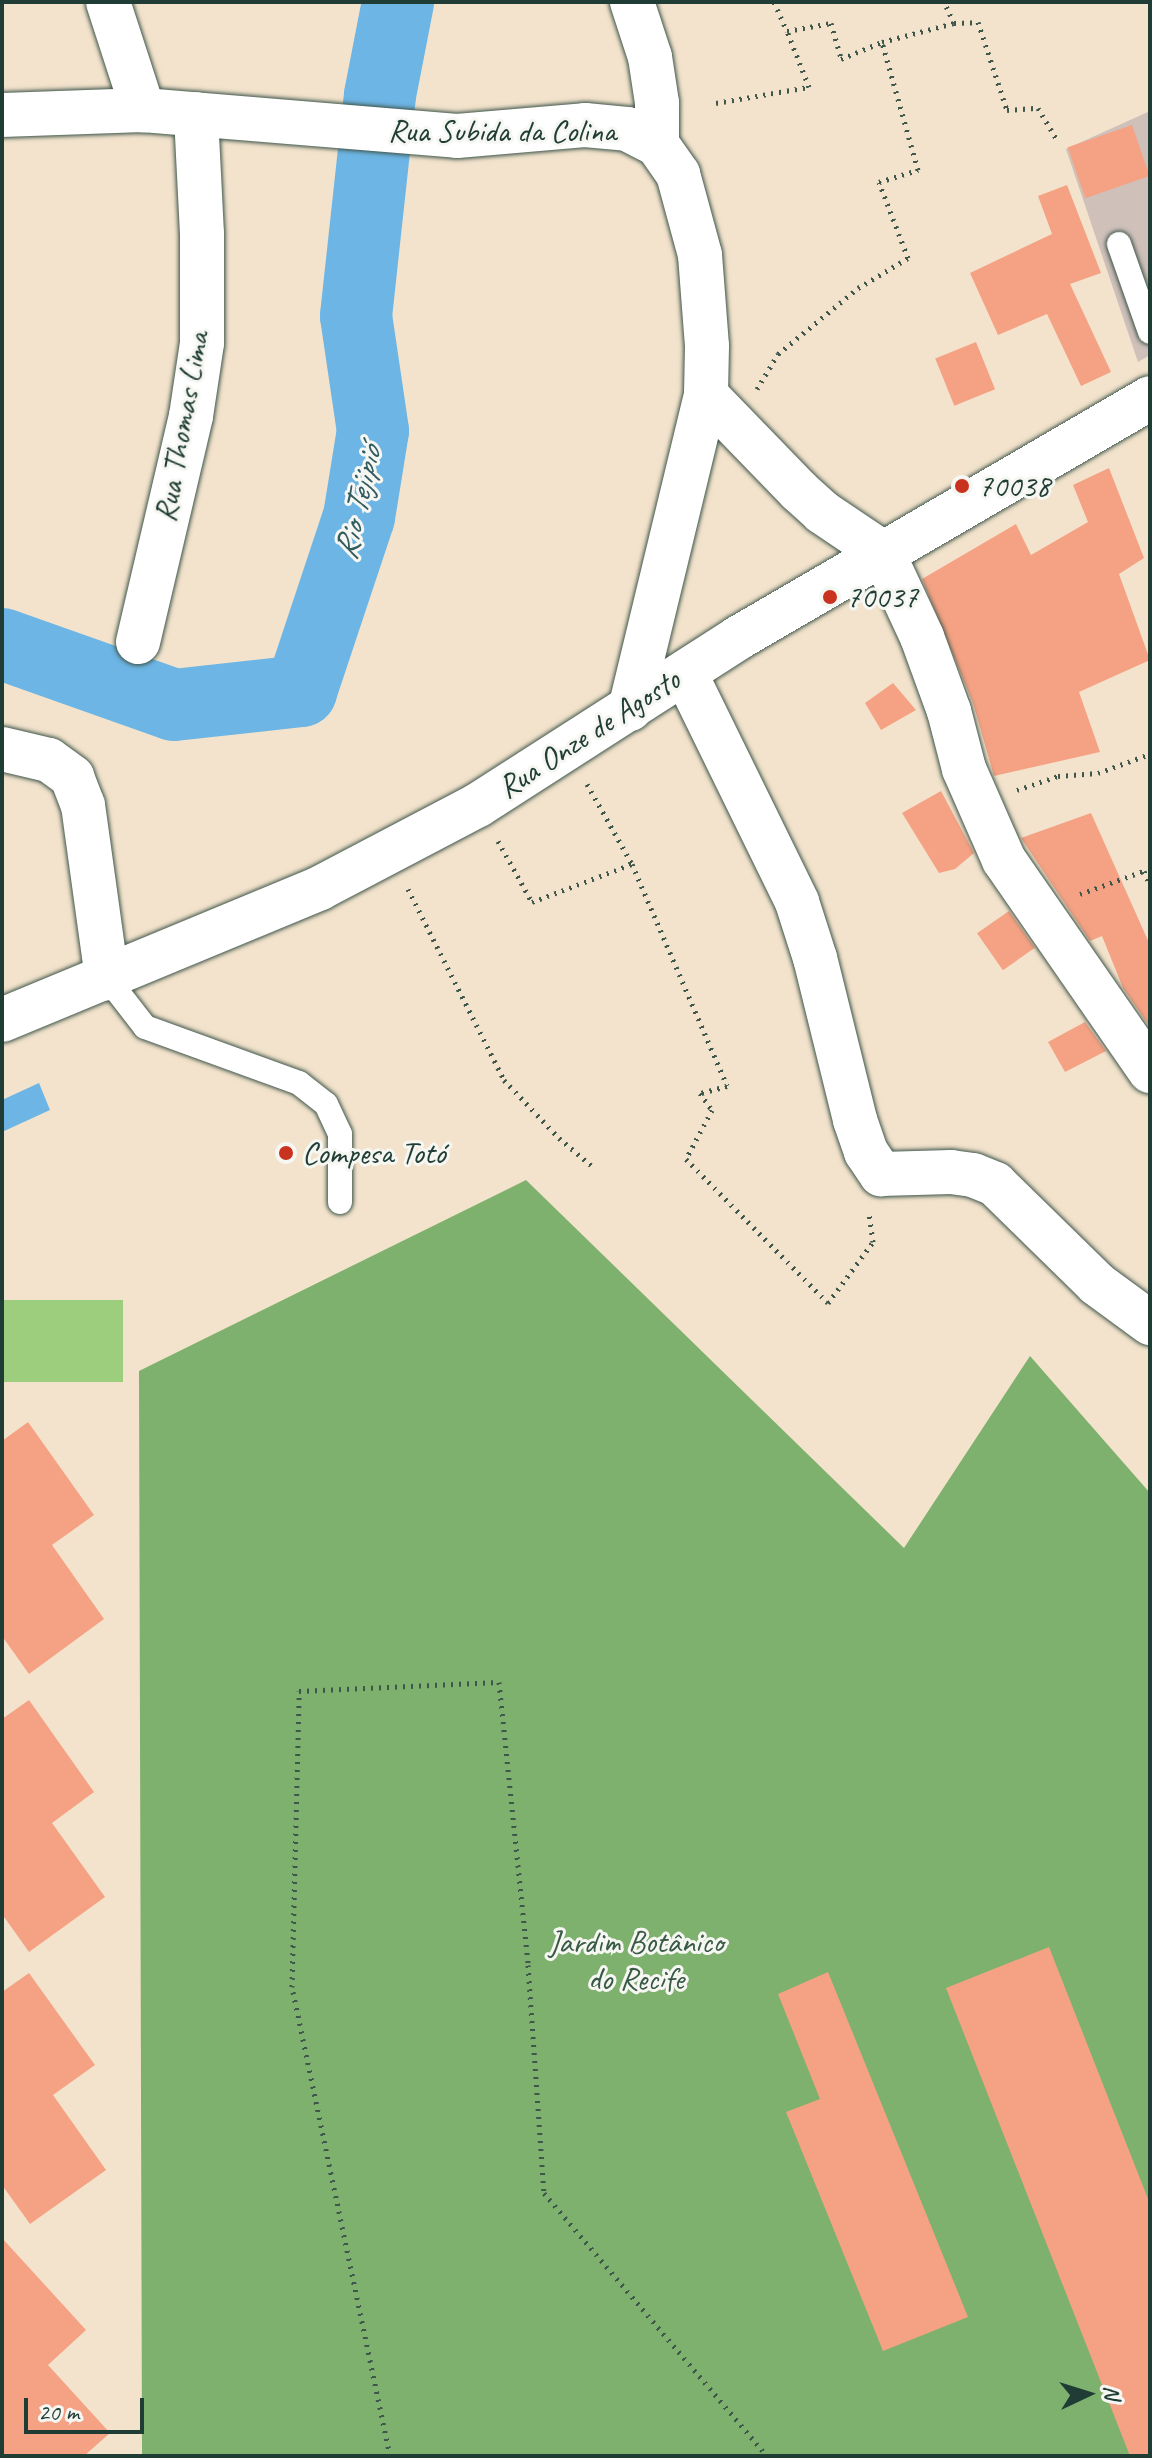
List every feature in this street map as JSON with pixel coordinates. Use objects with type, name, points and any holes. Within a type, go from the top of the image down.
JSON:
[{"type":"street","points":[[108,2],[143,110]]},
{"type":"street","points":[[632,2],[650,57],[657,103],[657,144]]},
{"type":"street","name":"Rua Subida da Colina","points":[[2,115],[143,110],[457,136],[585,125],[627,129],[657,144],[678,174],[700,255],[711,399],[630,709]]},
{"type":"street","name":"Rua Thomas Lima","points":[[138,642],[191,416],[202,343],[202,234],[196,114]]},
{"type":"street","name":"Rua Onze de Agosto","points":[[2,1020],[257,917],[478,805],[685,673],[883,553],[1150,398]]},
{"type":"street","points":[[711,399],[822,512],[883,553],[922,637],[978,803],[1004,860],[1150,1071]]},
{"type":"street","points":[[685,673],[797,902],[815,958],[855,1120],[866,1152],[881,1174],[951,1172],[973,1175],[995,1184],[1097,1284],[1150,1323]]},
{"type":"street","points":[[2,749],[49,760],[72,777],[83,805],[107,978]]},
{"type":"lane","points":[[1119,244],[1150,332]]},
{"type":"lane","points":[[107,978],[145,1027],[299,1083],[326,1104],[340,1134],[340,1202]]},
{"type":"path","points":[[716,103],[809,87],[774,2]]},
{"type":"path","points":[[944,2],[954,23]]},
{"type":"path","points":[[787,31],[831,23],[841,59],[882,42],[954,23],[978,22],[1007,110],[1038,108],[1058,141]]},
{"type":"path","points":[[711,399],[756,390],[778,354],[858,288],[908,258],[879,182],[918,170],[882,42]]},
{"type":"path","points":[[566,748],[632,864],[727,1086],[700,1093],[712,1110],[686,1159],[828,1303],[873,1242],[867,1201],[881,1174]]},
{"type":"path","points":[[978,803],[1058,776],[1098,773],[1150,754]]},
{"type":"path","points":[[478,805],[532,902],[632,864]]},
{"type":"path","points":[[390,852],[442,963],[504,1080],[559,1138],[592,1166]]},
{"type":"path","points":[[1036,909],[1144,871],[1150,885]]},
{"type":"path","points":[[390,2456],[292,1987],[299,1691],[499,1682],[528,1965],[544,2193],[767,2456]]},
{"type":"shaded area","points":[[1150,111],[1150,355],[1138,362],[1066,149]]},
{"type":"green space","name":"Jardim Botânico do Recife","points":[[526,1180],[904,1548],[1030,1356],[1150,1493],[1150,2456],[142,2456],[139,1371]]},
{"type":"green space","points":[[2,1300],[123,1300],[123,1382],[2,1382]]},
{"type":"water","points":[[39,1083],[50,1110],[2,1132],[2,1100]]},
{"type":"building","points":[[1132,125],[1150,176],[1085,198],[1068,147]]},
{"type":"building","points":[[1067,185],[1101,273],[1070,284],[1111,372],[1081,386],[1047,314],[998,335],[970,273],[1052,234],[1038,196]]},
{"type":"building","points":[[976,342],[995,389],[954,406],[935,358]]},
{"type":"building","points":[[1109,468],[1144,558],[1119,574],[1150,660],[1079,692],[1100,752],[994,776],[973,703],[922,579],[1016,524],[1031,555],[1088,522],[1073,485]]},
{"type":"building","points":[[893,683],[916,710],[881,730],[865,703]]},
{"type":"building","points":[[941,791],[974,853],[955,869],[939,873],[902,813]]},
{"type":"building","points":[[1091,813],[1150,945],[1150,1027],[1123,988],[1102,936],[1090,941],[1021,838]]},
{"type":"building","points":[[1009,911],[1035,948],[1003,970],[977,933]]},
{"type":"building","points":[[1085,1022],[1106,1051],[1065,1072],[1048,1042]]},
{"type":"building","points":[[28,1422],[94,1515],[52,1545],[104,1619],[29,1674],[2,1636],[2,1441]]},
{"type":"building","points":[[29,1700],[94,1792],[52,1823],[105,1897],[29,1952],[2,1914],[2,1719]]},
{"type":"building","points":[[1049,1947],[1150,2204],[1150,2456],[1130,2456],[946,1988]]},
{"type":"building","points":[[828,1972],[968,2317],[883,2351],[786,2112],[820,2099],[778,1994]]},
{"type":"building","points":[[29,1973],[95,2065],[53,2095],[106,2170],[30,2224],[2,2185],[2,1992]]},
{"type":"building","points":[[2,2238],[86,2330],[48,2365],[110,2433],[84,2456],[2,2456]]},
{"type":"waterway","name":"Rio Tejipió","points":[[2,644],[174,705],[301,691],[359,517],[373,431],[356,316],[380,95],[398,2]]},
{"type":"place","name":"70038","points":[[962,486]]},
{"type":"place","name":"70037","points":[[830,597]]},
{"type":"place","name":"Compesa Totó","points":[[286,1153]]}]
